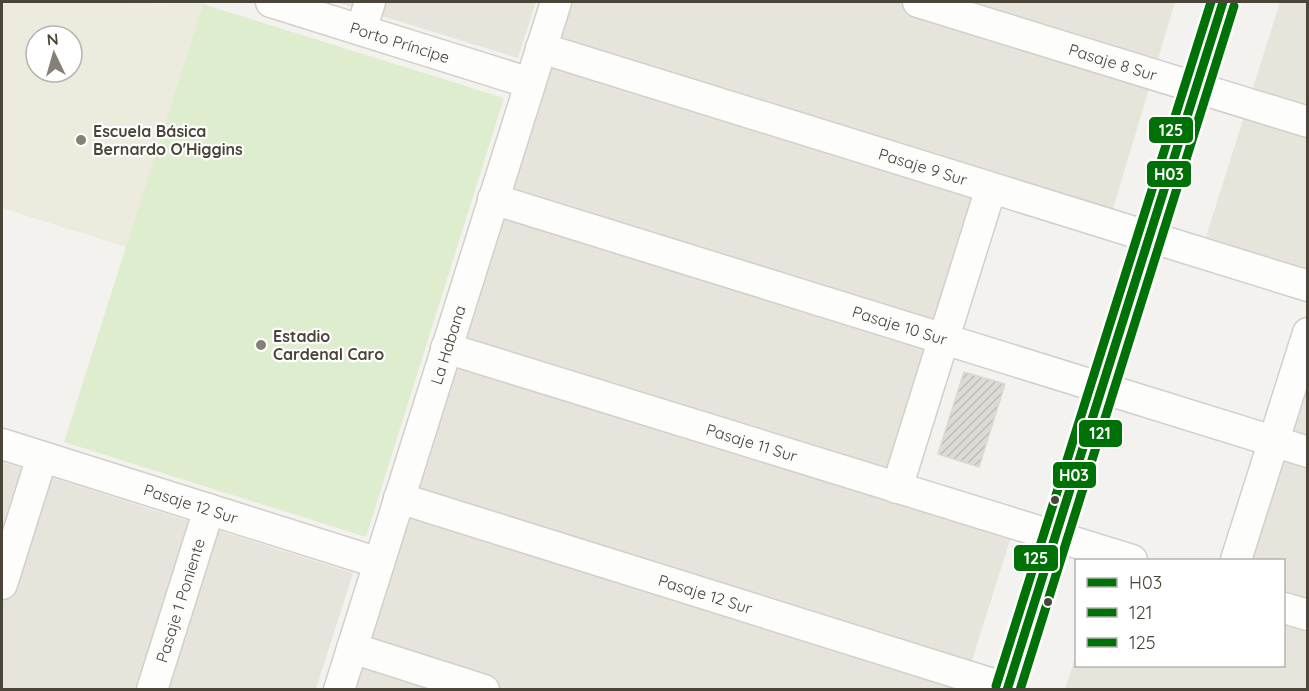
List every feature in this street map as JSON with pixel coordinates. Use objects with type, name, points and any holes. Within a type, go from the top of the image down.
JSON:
[{"type":"main road","points":[[1009,689],[1223,2]]},
{"type":"street","name":"Porto Príncipe","points":[[271,2],[530,83]]},
{"type":"street","points":[[361,30],[370,2]]},
{"type":"street","name":"La Habana","points":[[339,690],[556,2]]},
{"type":"street","name":"Pasaje 8 Sur","points":[[918,2],[1308,122]]},
{"type":"street","name":"Pasaje 9 Sur","points":[[541,48],[1308,286]]},
{"type":"street","points":[[897,488],[991,188]]},
{"type":"street","name":"Pasaje 10 Sur","points":[[493,199],[1308,452]]},
{"type":"street","points":[[1237,559],[1308,333]]},
{"type":"street","name":"Pasaje 11 Sur","points":[[446,348],[1126,559]]},
{"type":"street","name":"Pasaje 12 Sur","points":[[2,444],[379,563]]},
{"type":"street","points":[[2,584],[42,457]]},
{"type":"street","name":"Pasaje 12 Sur","points":[[399,498],[1009,689]]},
{"type":"street","name":"Pasaje 1 Poniente","points":[[152,690],[209,509]]},
{"type":"street","points":[[1285,608],[1308,615]]},
{"type":"street","points":[[352,648],[484,690]]},
{"type":"shaded area","name":"Escuela Básica Bernardo O'Higgins","points":[[2,2],[203,4],[126,247],[2,208]]},
{"type":"shaded area","points":[[336,2],[536,2],[518,58]]},
{"type":"shaded area","points":[[570,2],[1175,2],[1113,209],[984,172],[882,500],[1011,537],[963,689],[356,690]]},
{"type":"shaded area","points":[[1280,2],[1307,2],[1307,270],[1206,237]]},
{"type":"shaded area","points":[[1307,364],[1307,689],[1065,690],[1075,657],[1075,667],[1285,667],[1285,559],[1249,559]]},
{"type":"shaded area","points":[[2,462],[353,573],[316,689],[2,689]]},
{"type":"green space","name":"Estadio Cardenal Caro","points":[[203,4],[504,98],[366,537],[64,442]]},
{"type":"building","points":[[964,372],[1005,384],[979,467],[938,454]]},
{"type":"transit line","name":"125","points":[[996,686],[1211,2]]},
{"type":"transit line","name":"H03","points":[[1007,690],[1223,2]]},
{"type":"transit line","name":"121","points":[[1020,690],[1234,6]]},
{"type":"place","name":"Escuela Básica Bernardo O'Higgins","points":[[81,140]]},
{"type":"place","name":"Estadio Cardenal Caro","points":[[261,345]]}]
